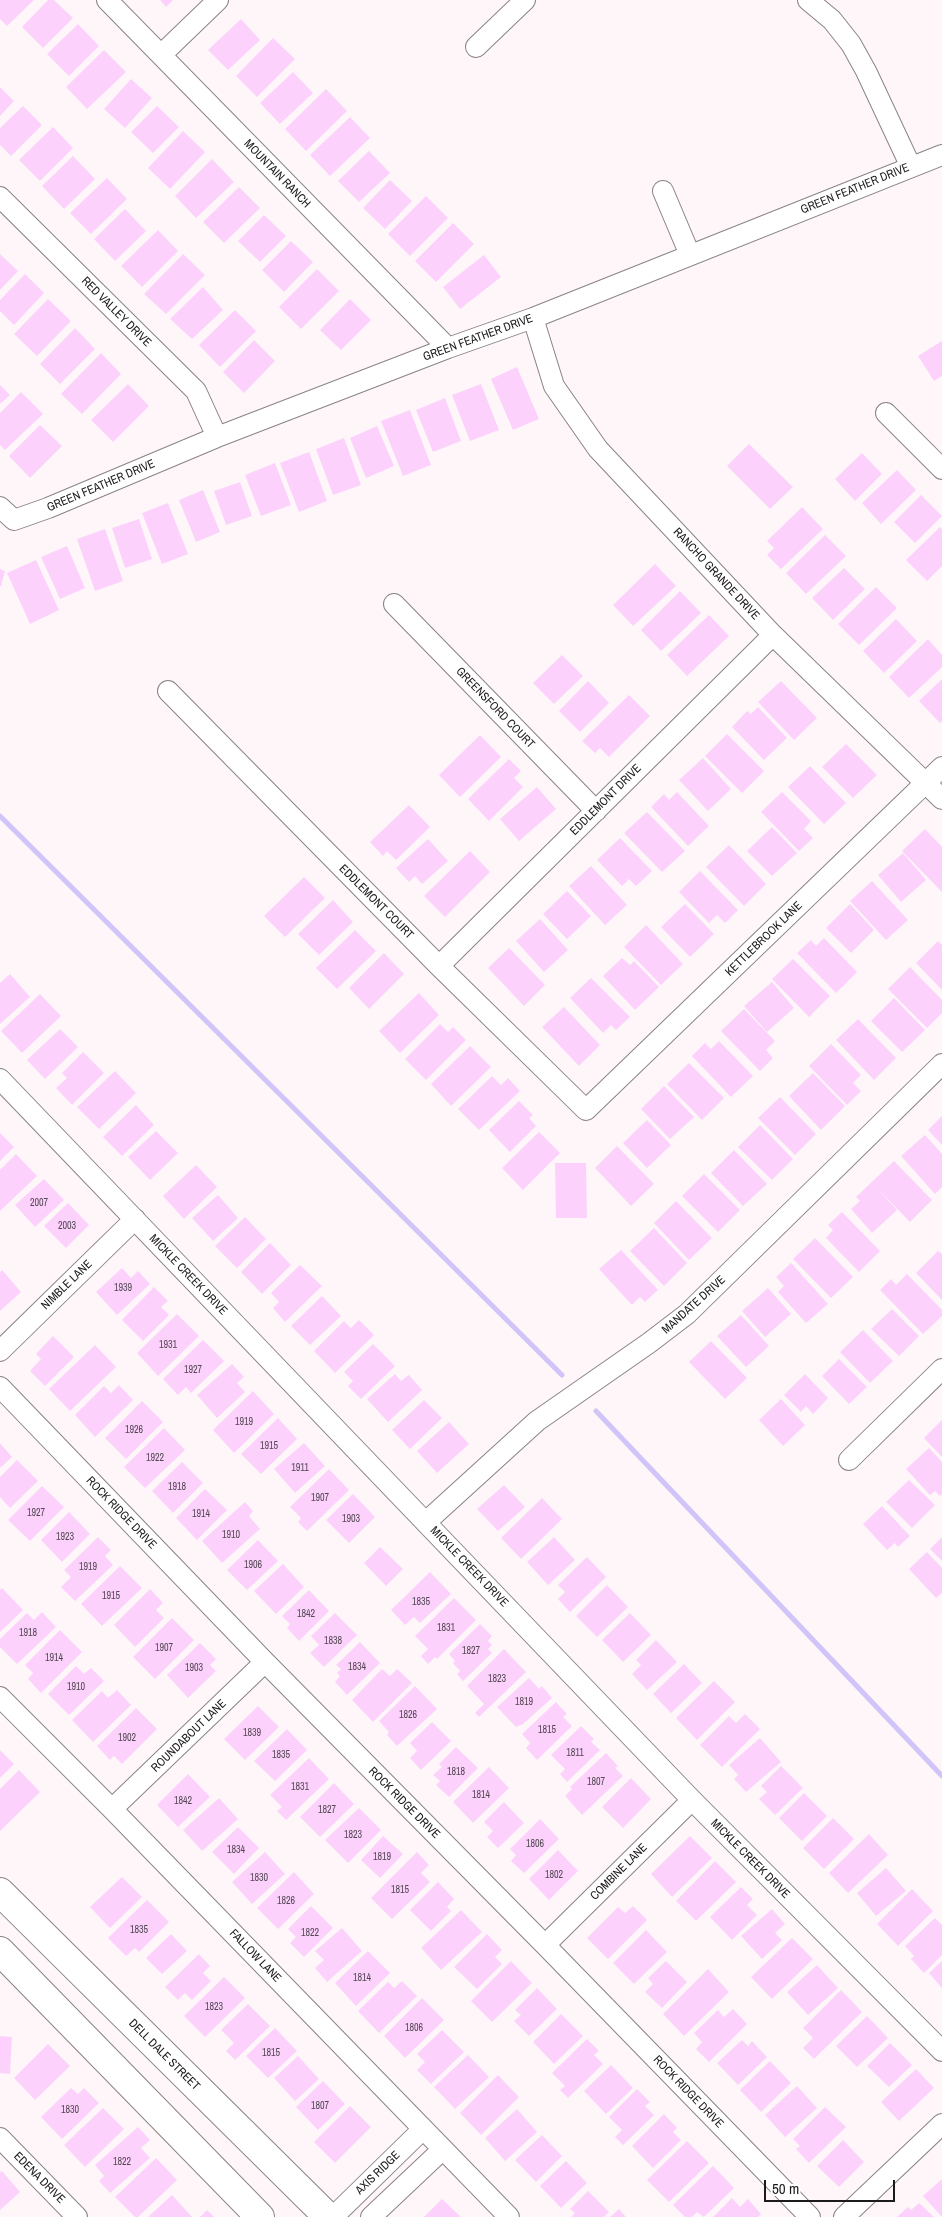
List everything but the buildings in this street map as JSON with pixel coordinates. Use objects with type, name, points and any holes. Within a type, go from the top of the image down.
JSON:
[{"type":"main road","name":"DELL DALE STREET","points":[[1,1898],[328,2217]]},
{"type":"main road","points":[[0,1951],[260,2217]]},
{"type":"street","name":"MOUNTAIN RANCH","points":[[107,0],[448,348]]},
{"type":"street","points":[[161,55],[218,0]]},
{"type":"street","points":[[476,47],[525,0]]},
{"type":"street","points":[[808,0],[832,20],[851,44],[866,71],[911,167]]},
{"type":"street","name":"GREEN FEATHER DRIVE","points":[[7,514],[48,508],[217,437],[448,348],[533,318],[942,155]]},
{"type":"street","points":[[663,191],[690,255]]},
{"type":"street","name":"RED VALLEY DRIVE","points":[[0,197],[196,391],[217,437]]},
{"type":"street","name":"RANCHO GRANDE DRIVE","points":[[533,318],[554,386],[598,449],[773,635],[942,800]]},
{"type":"street","points":[[886,413],[942,469]]},
{"type":"street","name":"GREENSFORD COURT","points":[[394,604],[596,811]]},
{"type":"street","name":"EDDLEMONT DRIVE","points":[[439,966],[773,635]]},
{"type":"street","name":"EDDLEMONT COURT","points":[[168,692],[439,966],[586,1110]]},
{"type":"street","name":"KETTLEBROOK LANE","points":[[586,1110],[942,767]]},
{"type":"street","name":"MANDATE DRIVE","points":[[426,1522],[536,1421],[649,1343],[686,1314],[942,1064]]},
{"type":"street","name":"MICKLE CREEK DRIVE","points":[[0,1079],[692,1800],[942,2051]]},
{"type":"street","name":"NIMBLE LANE","points":[[0,1351],[135,1219]]},
{"type":"street","points":[[849,1460],[942,1369]]},
{"type":"street","name":"ROCK RIDGE DRIVE","points":[[0,1387],[265,1662],[810,2217]]},
{"type":"street","name":"ROUNDABOUT LANE","points":[[112,1809],[265,1662]]},
{"type":"street","name":"FALLOW LANE","points":[[0,1697],[112,1809],[422,2130],[509,2217]]},
{"type":"street","name":"COMBINE LANE","points":[[545,1945],[692,1800]]},
{"type":"street","points":[[844,2217],[942,2124]]},
{"type":"street","name":"AXIS RIDGE","points":[[333,2217],[422,2130]]},
{"type":"street","name":"EDENA DRIVE","points":[[0,2138],[77,2217]]},
{"type":"street","points":[[371,2217],[442,2150]]},
{"type":"waterway","points":[[0,816],[562,1375]]},
{"type":"waterway","points":[[596,1411],[942,1776]]}]
